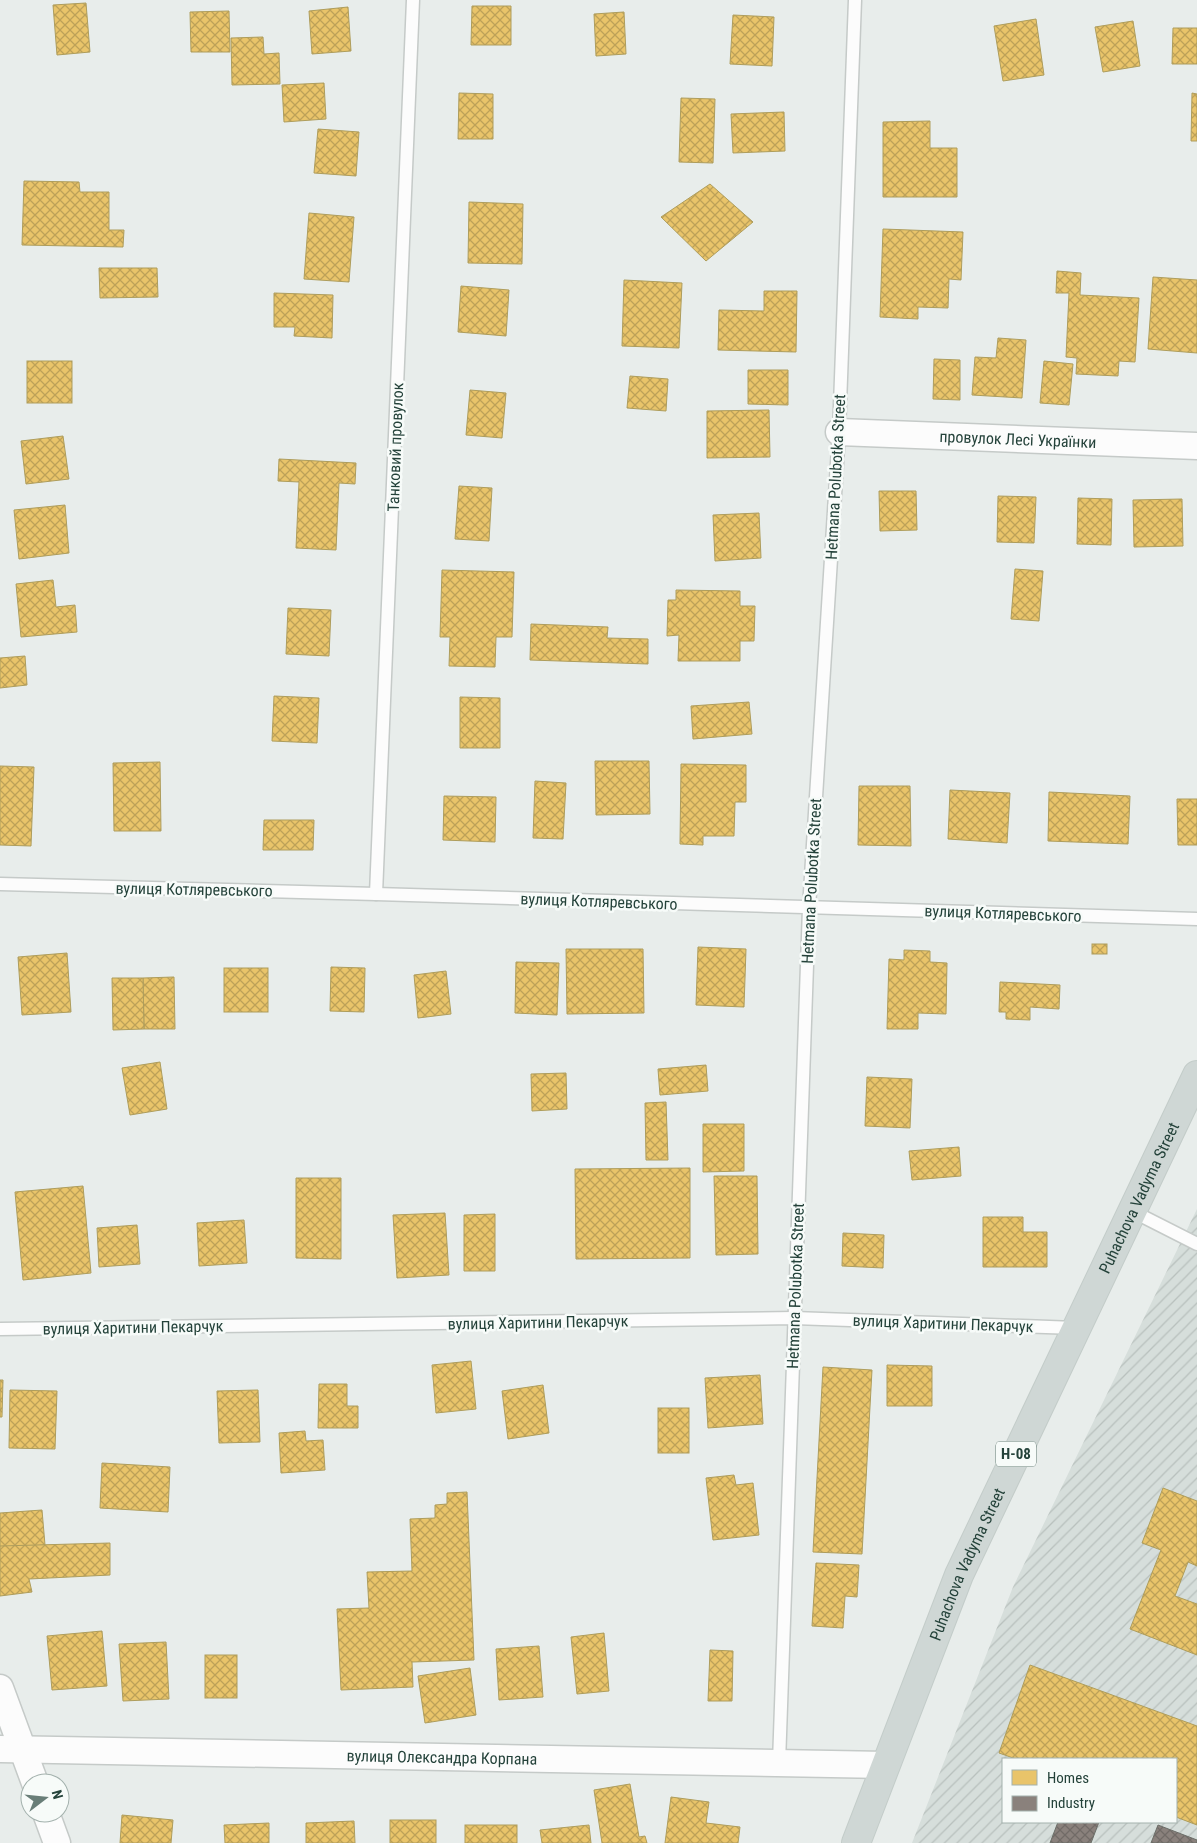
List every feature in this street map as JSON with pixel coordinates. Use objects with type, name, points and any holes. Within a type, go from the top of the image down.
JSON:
[{"type":"main road","name":"Puhachova Vadyma Street","points":[[856,1843],[959,1575],[1197,1075]]},
{"type":"street","name":"провулок Лесі Українки","points":[[839,432],[1197,446]]},
{"type":"street","points":[[0,1688],[11,1749],[28,1773]]},
{"type":"street","name":"вулиця Олександра Корпана","points":[[11,1749],[886,1766]]},
{"type":"street","points":[[50,1823],[57,1843]]},
{"type":"lane","name":"Танковий провулок","points":[[376,894],[413,0]]},
{"type":"lane","name":"Hetmana Polubotka Street","points":[[779,1763],[809,908],[839,432],[855,0]]},
{"type":"lane","name":"вулиця Котляревського","points":[[0,884],[1197,919]]},
{"type":"lane","points":[[1132,1211],[1197,1244]]},
{"type":"lane","name":"вулиця Харитини Пекарчук","points":[[0,1329],[794,1318],[1076,1328]]},
{"type":"shaded area","points":[[1197,1209],[1197,1843],[912,1843],[1013,1587]]},
{"type":"building: Homes","points":[[86,3],[90,52],[57,55],[53,5]]},
{"type":"building: Homes","points":[[472,6],[511,6],[511,45],[471,45]]},
{"type":"building: Homes","points":[[348,7],[351,51],[312,54],[309,11]]},
{"type":"building: Homes","points":[[229,11],[230,52],[191,52],[190,12]]},
{"type":"building: Homes","points":[[624,12],[626,54],[596,56],[594,14]]},
{"type":"building: Homes","points":[[733,15],[774,17],[772,66],[730,64]]},
{"type":"building: Homes","points":[[1036,19],[1044,75],[1003,81],[994,26]]},
{"type":"building: Homes","points":[[1133,21],[1140,66],[1103,72],[1095,27]]},
{"type":"building: Homes","points":[[1173,28],[1197,28],[1197,64],[1172,64]]},
{"type":"building: Homes","points":[[263,37],[264,54],[279,53],[280,84],[232,85],[231,38]]},
{"type":"building: Homes","points":[[324,83],[326,119],[284,122],[282,85]]},
{"type":"building: Homes","points":[[459,93],[493,94],[493,139],[458,139]]},
{"type":"building: Homes","points":[[1192,93],[1197,94],[1197,141],[1191,141]]},
{"type":"building: Homes","points":[[681,98],[715,99],[713,163],[679,162]]},
{"type":"building: Homes","points":[[784,112],[785,151],[733,153],[731,114]]},
{"type":"building: Homes","points":[[930,121],[930,148],[957,148],[957,197],[883,197],[883,122]]},
{"type":"building: Homes","points":[[318,129],[359,132],[356,176],[314,173]]},
{"type":"building: Homes","points":[[24,181],[79,182],[80,192],[109,192],[109,230],[124,230],[123,247],[22,245]]},
{"type":"building: Homes","points":[[710,184],[753,222],[706,261],[661,217]]},
{"type":"building: Homes","points":[[469,202],[523,204],[522,264],[468,263]]},
{"type":"building: Homes","points":[[309,213],[354,217],[349,282],[304,279]]},
{"type":"building: Homes","points":[[883,229],[963,232],[961,280],[949,279],[948,308],[918,307],[918,319],[880,317]]},
{"type":"building: Homes","points":[[99,268],[157,268],[158,297],[100,298]]},
{"type":"building: Homes","points":[[1057,271],[1081,273],[1080,295],[1139,298],[1135,362],[1119,361],[1118,376],[1076,374],[1077,358],[1066,357],[1069,293],[1056,293]]},
{"type":"building: Homes","points":[[1153,277],[1197,280],[1197,353],[1148,349]]},
{"type":"building: Homes","points":[[624,280],[682,283],[679,348],[622,346]]},
{"type":"building: Homes","points":[[461,286],[509,290],[506,336],[458,332]]},
{"type":"building: Homes","points":[[764,291],[797,291],[796,352],[718,350],[719,310],[764,311]]},
{"type":"building: Homes","points":[[274,293],[333,295],[332,338],[294,336],[295,327],[274,327]]},
{"type":"building: Homes","points":[[998,338],[1026,340],[1022,398],[972,395],[975,357],[996,358]]},
{"type":"building: Homes","points":[[934,359],[960,360],[960,400],[933,399]]},
{"type":"building: Homes","points":[[27,361],[72,361],[72,403],[27,403]]},
{"type":"building: Homes","points":[[1044,361],[1073,364],[1069,405],[1040,403]]},
{"type":"building: Homes","points":[[748,370],[788,370],[788,405],[748,404]]},
{"type":"building: Homes","points":[[630,376],[668,379],[666,411],[627,408]]},
{"type":"building: Homes","points":[[470,390],[506,393],[502,438],[466,435]]},
{"type":"building: Homes","points":[[769,410],[770,457],[707,458],[707,411]]},
{"type":"building: Homes","points":[[63,436],[69,479],[26,484],[21,441]]},
{"type":"building: Homes","points":[[279,459],[356,463],[355,484],[339,483],[336,550],[296,548],[299,482],[278,481]]},
{"type":"building: Homes","points":[[459,486],[492,488],[489,541],[455,539]]},
{"type":"building: Homes","points":[[879,491],[916,491],[917,530],[880,531]]},
{"type":"building: Homes","points":[[998,496],[1036,497],[1034,543],[997,542]]},
{"type":"building: Homes","points":[[1078,498],[1112,499],[1111,545],[1077,544]]},
{"type":"building: Homes","points":[[1182,499],[1183,546],[1134,547],[1133,500]]},
{"type":"building: Homes","points":[[65,505],[69,553],[19,559],[14,510]]},
{"type":"building: Homes","points":[[759,513],[761,558],[715,561],[713,515]]},
{"type":"building: Homes","points":[[1015,569],[1043,571],[1039,621],[1011,619]]},
{"type":"building: Homes","points":[[442,570],[514,572],[512,637],[496,637],[495,667],[449,666],[450,637],[440,637]]},
{"type":"building: Homes","points":[[53,580],[56,607],[75,605],[77,632],[21,637],[16,584]]},
{"type":"building: Homes","points":[[676,590],[740,591],[740,606],[755,606],[754,641],[740,641],[740,661],[678,661],[679,635],[667,636],[668,600],[676,600]]},
{"type":"building: Homes","points":[[288,608],[331,610],[329,656],[286,654]]},
{"type":"building: Homes","points":[[531,624],[608,627],[607,638],[648,639],[648,664],[530,660]]},
{"type":"building: Homes","points":[[25,656],[27,685],[0,688],[0,658]]},
{"type":"building: Homes","points":[[274,696],[319,698],[317,743],[272,741]]},
{"type":"building: Homes","points":[[460,697],[500,698],[500,748],[460,748]]},
{"type":"building: Homes","points":[[749,702],[752,734],[693,739],[691,706]]},
{"type":"building: Homes","points":[[595,761],[649,761],[650,814],[596,815]]},
{"type":"building: Homes","points":[[160,762],[161,831],[114,831],[113,763]]},
{"type":"building: Homes","points":[[681,764],[746,765],[746,802],[735,802],[734,836],[703,836],[703,845],[680,844]]},
{"type":"building: Homes","points":[[0,766],[34,767],[31,846],[0,845]]},
{"type":"building: Homes","points":[[535,781],[566,783],[563,839],[533,838]]},
{"type":"building: Homes","points":[[859,786],[910,786],[911,846],[858,845]]},
{"type":"building: Homes","points":[[950,790],[1010,793],[1007,843],[948,839]]},
{"type":"building: Homes","points":[[1049,792],[1130,796],[1128,844],[1048,841]]},
{"type":"building: Homes","points":[[444,796],[496,797],[495,842],[443,840]]},
{"type":"building: Homes","points":[[1177,799],[1197,799],[1197,845],[1178,845]]},
{"type":"building: Homes","points":[[264,820],[314,820],[313,850],[263,850]]},
{"type":"building: Homes","points":[[1092,944],[1107,944],[1107,954],[1092,954]]},
{"type":"building: Homes","points":[[698,947],[746,949],[744,1007],[696,1005]]},
{"type":"building: Homes","points":[[566,949],[643,949],[644,1013],[567,1014]]},
{"type":"building: Homes","points":[[904,950],[930,951],[930,962],[947,963],[946,1014],[918,1013],[918,1029],[887,1029],[889,959],[904,960]]},
{"type":"building: Homes","points":[[67,953],[71,1012],[22,1015],[18,957]]},
{"type":"building: Homes","points":[[516,962],[559,963],[557,1015],[515,1013]]},
{"type":"building: Homes","points":[[331,967],[365,968],[364,1012],[330,1011]]},
{"type":"building: Homes","points":[[224,968],[268,968],[268,1012],[224,1012]]},
{"type":"building: Homes","points":[[446,971],[451,1014],[418,1018],[414,975]]},
{"type":"building: Homes","points":[[174,977],[175,1029],[144,1029],[143,978]]},
{"type":"building: Homes","points":[[112,978],[143,978],[144,1029],[113,1030]]},
{"type":"building: Homes","points":[[1000,982],[1060,985],[1059,1009],[1030,1007],[1030,1020],[1006,1019],[1006,1012],[999,1012]]},
{"type":"building: Homes","points":[[160,1062],[167,1109],[130,1115],[122,1068]]},
{"type":"building: Homes","points":[[706,1065],[708,1091],[660,1095],[658,1069]]},
{"type":"building: Homes","points":[[566,1073],[567,1109],[532,1111],[531,1074]]},
{"type":"building: Homes","points":[[867,1077],[912,1079],[910,1128],[865,1126]]},
{"type":"building: Homes","points":[[666,1102],[668,1160],[646,1160],[645,1103]]},
{"type":"building: Homes","points":[[703,1124],[744,1124],[744,1171],[703,1172]]},
{"type":"building: Homes","points":[[959,1147],[961,1176],[912,1180],[909,1151]]},
{"type":"building: Homes","points":[[690,1168],[690,1258],[576,1259],[575,1169]]},
{"type":"building: Homes","points":[[714,1176],[757,1176],[758,1254],[716,1255]]},
{"type":"building: Homes","points":[[296,1178],[341,1178],[341,1259],[296,1258]]},
{"type":"building: Homes","points":[[83,1186],[91,1273],[23,1280],[15,1192]]},
{"type":"building: Homes","points":[[445,1213],[449,1275],[397,1278],[393,1215]]},
{"type":"building: Homes","points":[[495,1214],[495,1271],[464,1271],[464,1215]]},
{"type":"building: Homes","points":[[983,1217],[1023,1217],[1023,1232],[1047,1232],[1047,1267],[983,1267]]},
{"type":"building: Homes","points":[[244,1220],[247,1263],[199,1266],[197,1223]]},
{"type":"building: Homes","points":[[137,1225],[140,1264],[99,1267],[97,1228]]},
{"type":"building: Homes","points":[[843,1233],[884,1235],[883,1268],[842,1266]]},
{"type":"building: Homes","points":[[471,1361],[476,1409],[436,1413],[432,1365]]},
{"type":"building: Homes","points":[[887,1365],[932,1366],[932,1406],[887,1406]]},
{"type":"building: Homes","points":[[823,1367],[872,1370],[862,1554],[813,1552]]},
{"type":"building: Homes","points":[[760,1375],[763,1424],[708,1428],[705,1378]]},
{"type":"building: Homes","points":[[0,1380],[3,1380],[2,1417],[0,1417]]},
{"type":"building: Homes","points":[[319,1384],[347,1384],[347,1406],[358,1406],[358,1428],[318,1428]]},
{"type":"building: Homes","points":[[543,1385],[549,1433],[508,1439],[502,1391]]},
{"type":"building: Homes","points":[[10,1390],[57,1391],[55,1449],[9,1448]]},
{"type":"building: Homes","points":[[258,1390],[260,1442],[219,1443],[217,1391]]},
{"type":"building: Homes","points":[[658,1408],[689,1408],[689,1453],[658,1453]]},
{"type":"building: Homes","points":[[305,1431],[306,1441],[323,1440],[325,1470],[281,1473],[279,1433]]},
{"type":"building: Homes","points":[[102,1463],[170,1467],[168,1512],[100,1508]]},
{"type":"building: Homes","points":[[734,1475],[736,1485],[753,1483],[759,1535],[713,1540],[706,1478]]},
{"type":"building: Homes","points":[[1163,1488],[1197,1501],[1197,1566],[1188,1562],[1175,1596],[1197,1604],[1197,1655],[1130,1629],[1161,1550],[1142,1543]]},
{"type":"building: Homes","points":[[467,1492],[474,1660],[412,1662],[413,1687],[341,1690],[337,1609],[369,1608],[367,1572],[412,1571],[410,1519],[435,1518],[435,1505],[447,1504],[447,1493]]},
{"type":"building: Homes","points":[[42,1510],[45,1545],[0,1548],[0,1513]]},
{"type":"building: Homes","points":[[110,1543],[110,1575],[29,1579],[32,1592],[0,1596],[0,1546]]},
{"type":"building: Homes","points":[[816,1563],[859,1565],[857,1597],[845,1596],[843,1628],[812,1626]]},
{"type":"building: Homes","points":[[102,1631],[107,1686],[52,1690],[47,1636]]},
{"type":"building: Homes","points":[[604,1633],[609,1691],[577,1694],[571,1637]]},
{"type":"building: Homes","points":[[166,1642],[169,1699],[123,1701],[119,1644]]},
{"type":"building: Homes","points":[[539,1646],[543,1697],[499,1700],[496,1649]]},
{"type":"building: Homes","points":[[710,1650],[733,1651],[732,1701],[708,1701]]},
{"type":"building: Homes","points":[[205,1655],[237,1655],[237,1698],[205,1698]]},
{"type":"building: Homes","points":[[1030,1665],[1197,1726],[1197,1825],[1177,1817],[1177,1758],[1013,1758],[999,1753]]},
{"type":"building: Homes","points":[[470,1668],[476,1715],[425,1723],[418,1676]]},
{"type":"building: Homes","points":[[630,1784],[639,1837],[645,1836],[647,1843],[602,1843],[594,1790]]},
{"type":"building: Homes","points":[[671,1797],[709,1802],[706,1823],[740,1827],[738,1843],[665,1843]]},
{"type":"building: Homes","points":[[122,1815],[173,1820],[171,1843],[120,1843]]},
{"type":"building: Homes","points":[[390,1820],[436,1820],[436,1843],[390,1843]]},
{"type":"building: Homes","points":[[354,1821],[355,1843],[306,1843],[306,1823]]},
{"type":"building: Homes","points":[[269,1823],[269,1843],[225,1843],[224,1825]]},
{"type":"building: Homes","points":[[465,1825],[517,1825],[517,1843],[465,1843]]},
{"type":"building: Homes","points":[[589,1825],[591,1843],[542,1843],[540,1830]]},
{"type":"building: Industry","points":[[1058,1823],[1099,1823],[1091,1843],[1050,1843]]},
{"type":"building: Industry","points":[[1158,1825],[1197,1840],[1197,1843],[1151,1843]]}]
